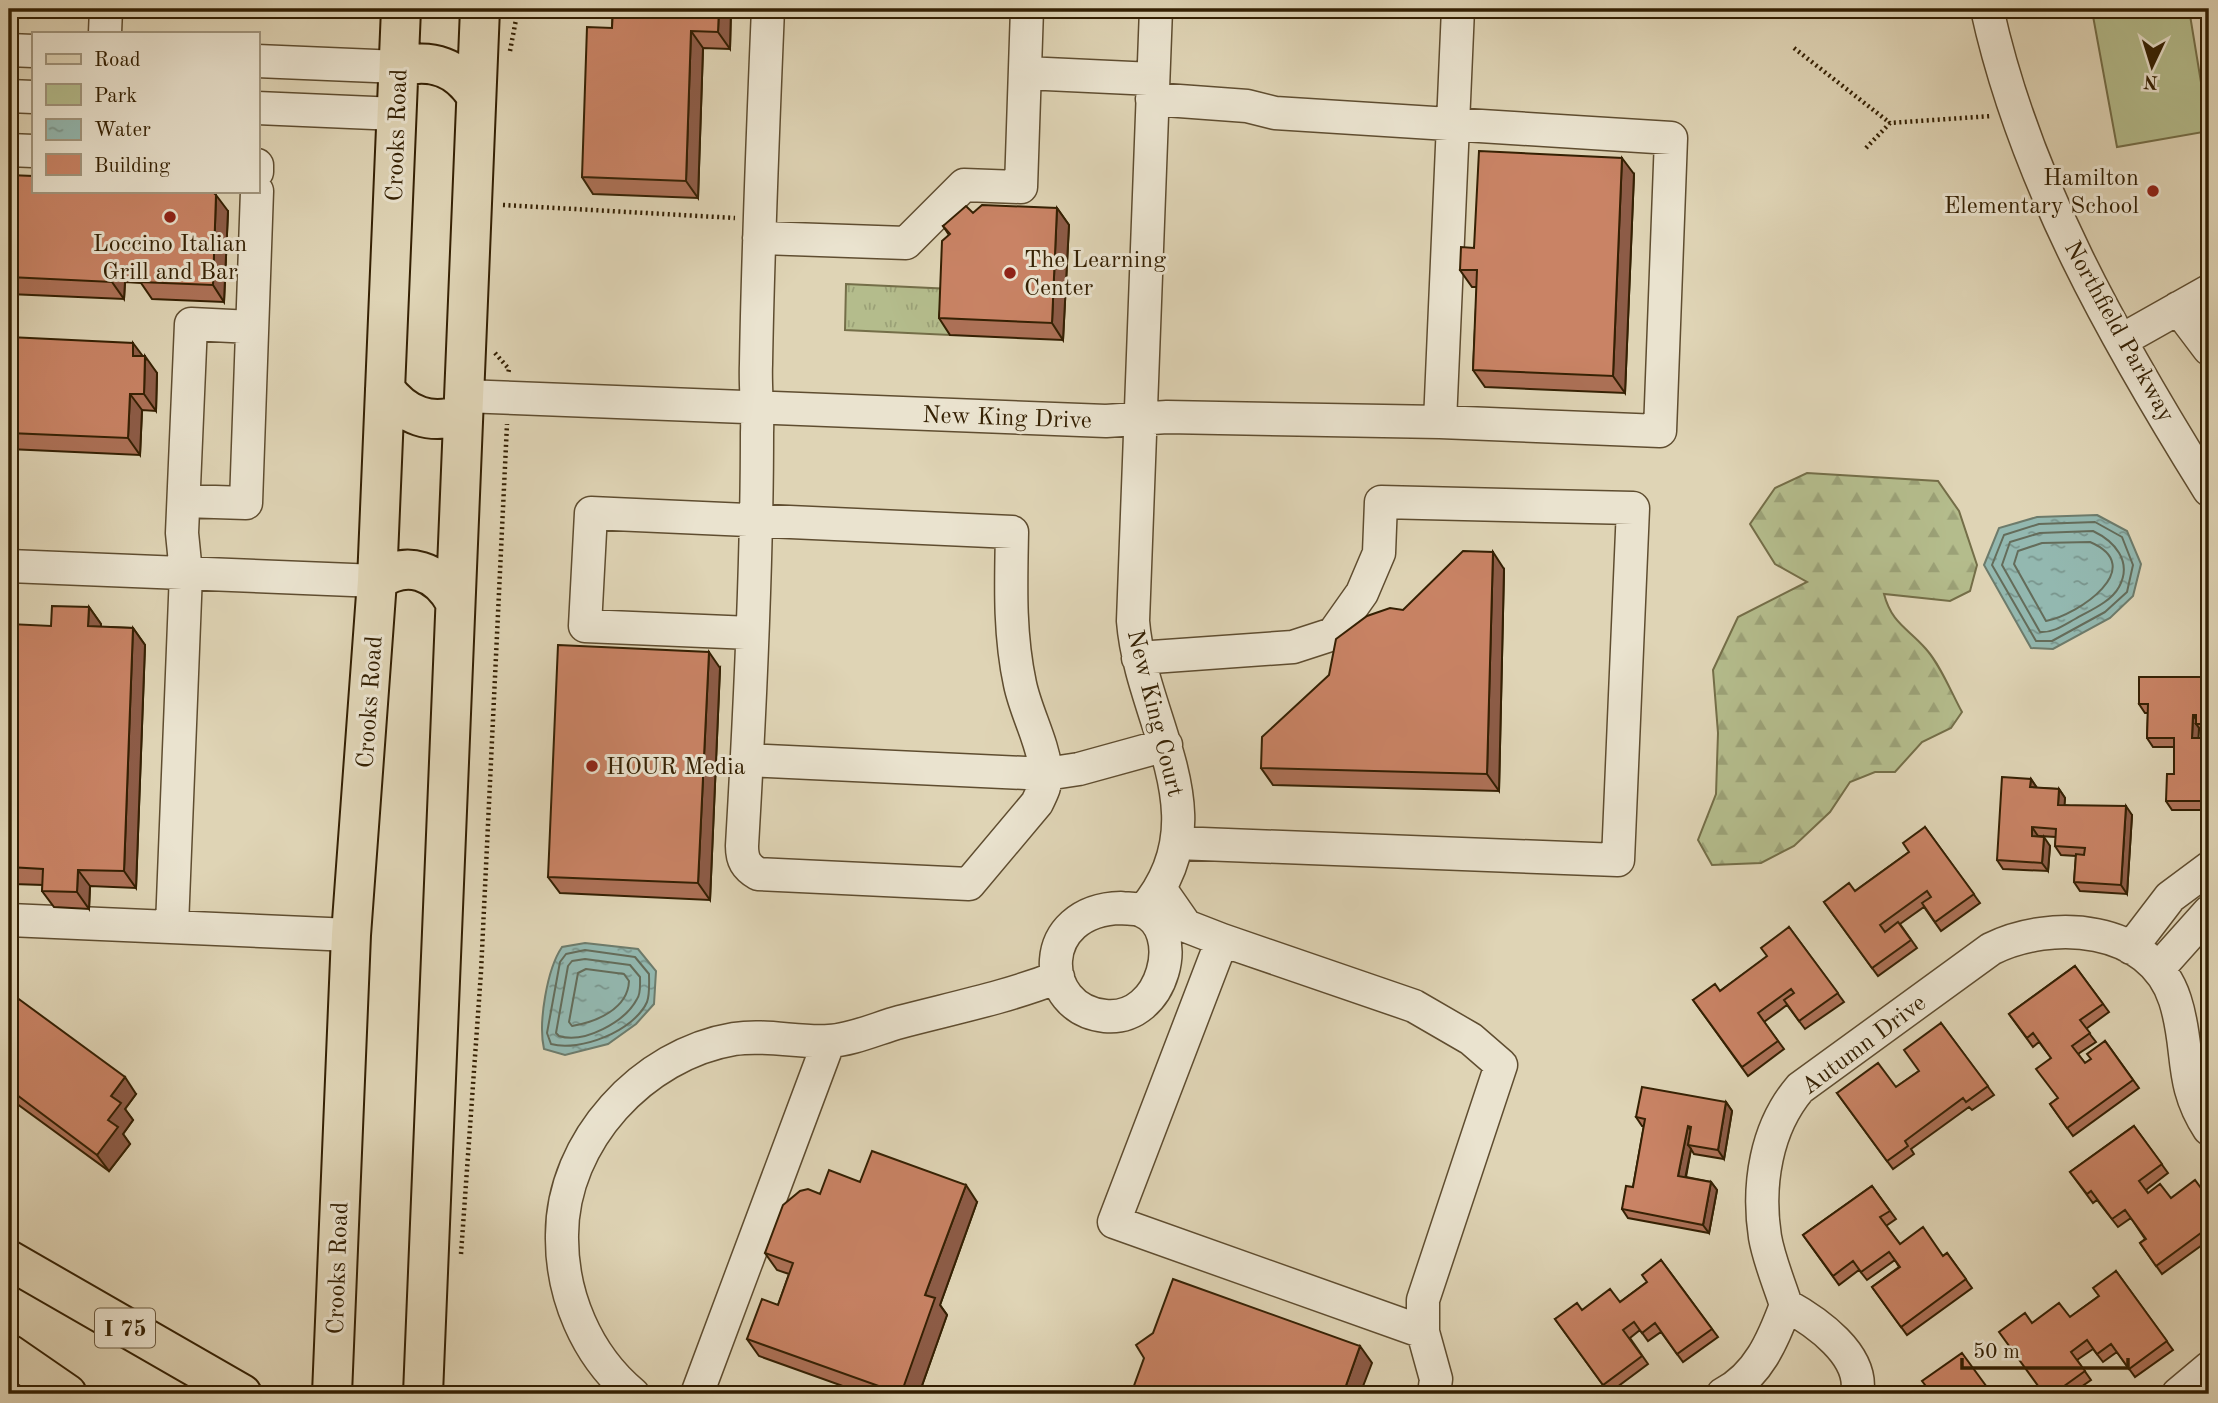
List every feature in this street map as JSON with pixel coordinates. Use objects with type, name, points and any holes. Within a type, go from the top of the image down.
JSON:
[{"type":"main road","name":"Crooks Road","points":[[332,1394],[351,935],[377,581],[401,9]]},
{"type":"main road","points":[[423,1394],[480,9]]},
{"type":"main road","points":[[399,67],[422,63],[445,67],[463,79],[476,96]]},
{"type":"main road","points":[[385,389],[405,411],[421,418],[449,419],[464,405]]},
{"type":"main road","points":[[377,581],[400,569],[426,572],[447,587],[455,602]]},
{"type":"main road","name":"I 75","points":[[9,1260],[242,1394]]},
{"type":"main road","points":[[9,1354],[67,1394]]},
{"type":"street","points":[[105,32],[106,9]]},
{"type":"street","points":[[751,633],[585,626],[591,513],[755,519],[1012,532],[1011,621],[1014,654],[1028,717],[1046,774],[1044,789],[1037,803],[970,884],[758,874],[749,869],[742,857],[742,846],[746,760],[751,633],[755,519],[757,406],[753,228],[768,9]]},
{"type":"street","points":[[753,228],[906,243],[964,185],[1021,187],[1027,9]]},
{"type":"street","points":[[1139,421],[1156,9]]},
{"type":"street","points":[[1440,422],[1458,9]]},
{"type":"street","name":"Northfield Parkway","points":[[1987,9],[2004,75],[2043,185],[2080,263],[2209,490]]},
{"type":"street","points":[[9,50],[32,51]]},
{"type":"street","points":[[259,61],[399,67]]},
{"type":"street","points":[[1025,72],[1152,89],[1275,113],[1453,127]]},
{"type":"street","points":[[9,96],[32,97]]},
{"type":"street","points":[[259,108],[397,114]]},
{"type":"street","name":"New King Drive","points":[[464,405],[757,406],[1139,421],[1167,417],[1440,422],[1660,431],[1671,138],[1453,127]]},
{"type":"street","points":[[9,150],[32,151]]},
{"type":"street","points":[[184,501],[246,503],[257,192]]},
{"type":"street","points":[[2122,340],[2209,291]]},
{"type":"street","points":[[2178,308],[2209,349]]},
{"type":"street","points":[[172,926],[187,573],[182,533],[191,324],[252,327]]},
{"type":"street","name":"New King Court","points":[[1139,421],[1133,591],[1138,658],[1166,745],[1179,797],[1177,843],[1152,901]]},
{"type":"street","points":[[1138,658],[1293,647],[1333,634],[1362,593],[1379,553],[1381,502],[1633,508],[1618,859],[1177,843]]},
{"type":"street","points":[[9,566],[377,581]]},
{"type":"street","points":[[746,760],[1046,774],[1101,764],[1166,745]]},
{"type":"street","points":[[2146,959],[2170,897],[2209,868]]},
{"type":"street","points":[[1152,901],[1163,940],[1165,961],[1162,979],[1144,1005],[1127,1014],[1095,1014],[1070,999],[1058,977],[1058,945],[1072,923],[1101,909],[1152,901],[1186,926],[1414,1006],[1471,1039],[1501,1065],[1423,1300],[1423,1332],[1436,1379],[1434,1394]]},
{"type":"street","points":[[2146,959],[2209,912]]},
{"type":"street","points":[[9,920],[351,935]]},
{"type":"street","name":"Autumn Drive","points":[[1786,1305],[1765,1236],[1764,1199],[1772,1133],[1785,1107],[1800,1088],[1991,949],[2013,938],[2042,932],[2068,931],[2113,939],[2146,959]]},
{"type":"street","points":[[1222,940],[1114,1222],[1423,1332]]},
{"type":"street","points":[[2146,959],[2175,999],[2192,1100],[2209,1129]]},
{"type":"street","points":[[632,1394],[608,1368],[581,1326],[563,1268],[562,1229],[565,1204],[589,1143],[617,1104],[653,1072],[677,1058],[733,1039],[766,1037],[830,1041],[1058,977]]},
{"type":"street","points":[[697,1394],[830,1041]]},
{"type":"street","points":[[1723,1394],[1741,1383],[1760,1361],[1786,1305],[1814,1320],[1830,1335],[1853,1367],[1858,1380],[1857,1394]]},
{"type":"street","points":[[2178,1394],[2209,1368]]},
{"type":"path","points":[[1794,48],[1890,123],[2000,116]]},
{"type":"path","points":[[1866,148],[1890,123]]},
{"type":"path","points":[[503,205],[753,228]]},
{"type":"path","points":[[461,1258],[481,972],[507,424],[505,419]]},
{"type":"green space","points":[[2132,9],[2189,9],[2209,131],[2117,147],[2093,16]]},
{"type":"green space","points":[[846,284],[952,289],[950,335],[845,330]]},
{"type":"green space","points":[[1807,473],[1938,481],[1959,511],[1977,565],[1970,591],[1950,601],[1884,594],[1896,619],[1936,663],[1962,712],[1951,728],[1922,742],[1895,772],[1875,772],[1850,782],[1830,812],[1794,846],[1761,863],[1712,865],[1698,840],[1716,794],[1718,733],[1713,670],[1738,617],[1807,582],[1775,564],[1750,524],[1775,488]]},
{"type":"water","points":[[2097,515],[2127,531],[2141,564],[2133,596],[2110,618],[2053,649],[2031,648],[1984,565],[1999,528],[2037,517]]},
{"type":"water","points":[[585,943],[638,949],[656,971],[654,1004],[636,1024],[608,1044],[565,1055],[544,1049],[542,1025],[545,996],[552,969],[562,947]]},
{"type":"building","points":[[613,9],[719,9],[718,32],[691,31],[686,181],[582,177],[587,27],[612,28]]},
{"type":"building","points":[[1479,151],[1622,158],[1613,376],[1473,370],[1477,270],[1460,270],[1461,247],[1474,248]]},
{"type":"building","points":[[9,175],[32,176],[32,192],[213,192],[216,195],[213,285],[140,282],[141,266],[113,266],[112,282],[9,277]]},
{"type":"building","name":"The Learning Center","points":[[982,205],[1057,208],[1052,323],[939,318],[942,241],[950,234],[943,226],[966,206],[973,213]]},
{"type":"building","points":[[9,337],[133,343],[133,356],[145,356],[144,394],[130,394],[128,438],[9,433]]},
{"type":"building","points":[[1463,551],[1493,552],[1487,774],[1261,768],[1262,737],[1329,675],[1336,639],[1367,616],[1390,608],[1403,610]]},
{"type":"building","points":[[52,606],[89,607],[88,626],[133,628],[124,871],[78,870],[77,892],[42,891],[43,869],[9,867],[10,624],[51,626]]},
{"type":"building","points":[[558,645],[709,652],[698,883],[548,877]]},
{"type":"building","points":[[2139,677],[2209,677],[2209,724],[2196,724],[2196,715],[2193,715],[2192,738],[2209,738],[2209,801],[2166,801],[2167,774],[2174,774],[2174,738],[2147,738],[2148,704],[2139,704]]},
{"type":"building","points":[[2002,777],[2031,779],[2030,787],[2059,789],[2058,805],[2126,806],[2121,885],[2074,882],[2076,854],[2084,855],[2085,848],[2055,846],[2056,829],[2032,827],[2032,836],[2044,837],[2042,863],[1997,860]]},
{"type":"building","points":[[1925,827],[1974,894],[1935,922],[1922,903],[1931,897],[1927,891],[1880,925],[1885,932],[1898,922],[1911,940],[1872,968],[1824,902],[1849,883],[1855,891],[1909,852],[1903,843]]},
{"type":"building","points":[[1789,927],[1838,993],[1799,1021],[1784,1000],[1794,993],[1791,989],[1758,1013],[1778,1041],[1742,1067],[1693,1000],[1715,984],[1720,991],[1767,956],[1761,948]]},
{"type":"building","points":[[2075,966],[2103,1004],[2080,1020],[2090,1033],[2072,1046],[2085,1063],[2091,1059],[2087,1054],[2105,1041],[2133,1080],[2067,1128],[2050,1104],[2058,1098],[2036,1069],[2051,1058],[2033,1033],[2027,1038],[2009,1014]]},
{"type":"building","points":[[16,997],[125,1077],[111,1096],[121,1103],[108,1120],[118,1127],[97,1155],[9,1089],[9,1007]]},
{"type":"building","points":[[1941,1023],[1988,1086],[1966,1102],[1963,1098],[1905,1141],[1908,1146],[1887,1161],[1837,1093],[1878,1063],[1896,1087],[1919,1071],[1904,1050]]},
{"type":"building","points":[[1642,1087],[1726,1102],[1718,1150],[1688,1145],[1691,1127],[1688,1126],[1678,1176],[1711,1182],[1703,1225],[1622,1209],[1626,1186],[1633,1187],[1645,1119],[1636,1117]]},
{"type":"building","points":[[2134,1126],[2162,1164],[2139,1181],[2148,1193],[2160,1184],[2171,1198],[2195,1180],[2209,1199],[2209,1227],[2156,1266],[2140,1243],[2146,1239],[2125,1210],[2112,1219],[2091,1191],[2087,1194],[2070,1172]]},
{"type":"building","points":[[872,1151],[966,1185],[925,1295],[935,1298],[901,1394],[747,1339],[762,1299],[778,1305],[793,1263],[765,1253],[783,1205],[800,1191],[808,1189],[820,1194],[829,1170],[860,1182]]},
{"type":"building","points":[[1872,1186],[1890,1211],[1880,1217],[1900,1244],[1923,1227],[1943,1256],[1947,1253],[1966,1279],[1901,1327],[1872,1287],[1900,1267],[1889,1252],[1861,1272],[1853,1261],[1833,1276],[1803,1235]]},
{"type":"building","points":[[1661,1260],[1712,1329],[1677,1354],[1655,1323],[1642,1333],[1634,1322],[1623,1330],[1642,1356],[1603,1385],[1555,1319],[1577,1303],[1582,1310],[1610,1289],[1620,1302],[1647,1282],[1642,1275]]},
{"type":"building","points":[[2116,1271],[2167,1341],[2129,1369],[2111,1344],[2097,1354],[2087,1340],[2071,1352],[2085,1371],[2053,1394],[2044,1394],[1999,1332],[2025,1313],[2032,1323],[2059,1303],[2070,1317],[2099,1296],[2093,1288]]},
{"type":"building","points":[[1173,1279],[1360,1346],[1343,1394],[1131,1394],[1144,1358],[1136,1345],[1153,1333]]},
{"type":"building","points":[[1962,1353],[1992,1394],[1932,1394],[1922,1381]]},
{"type":"place","name":"Hamilton Elementary School","points":[[2153,191]]},
{"type":"place","name":"Loccino Italian Grill and Bar","points":[[170,217]]},
{"type":"place","name":"The Learning Center","points":[[1010,273]]},
{"type":"place","name":"HOUR Media","points":[[592,766]]}]
